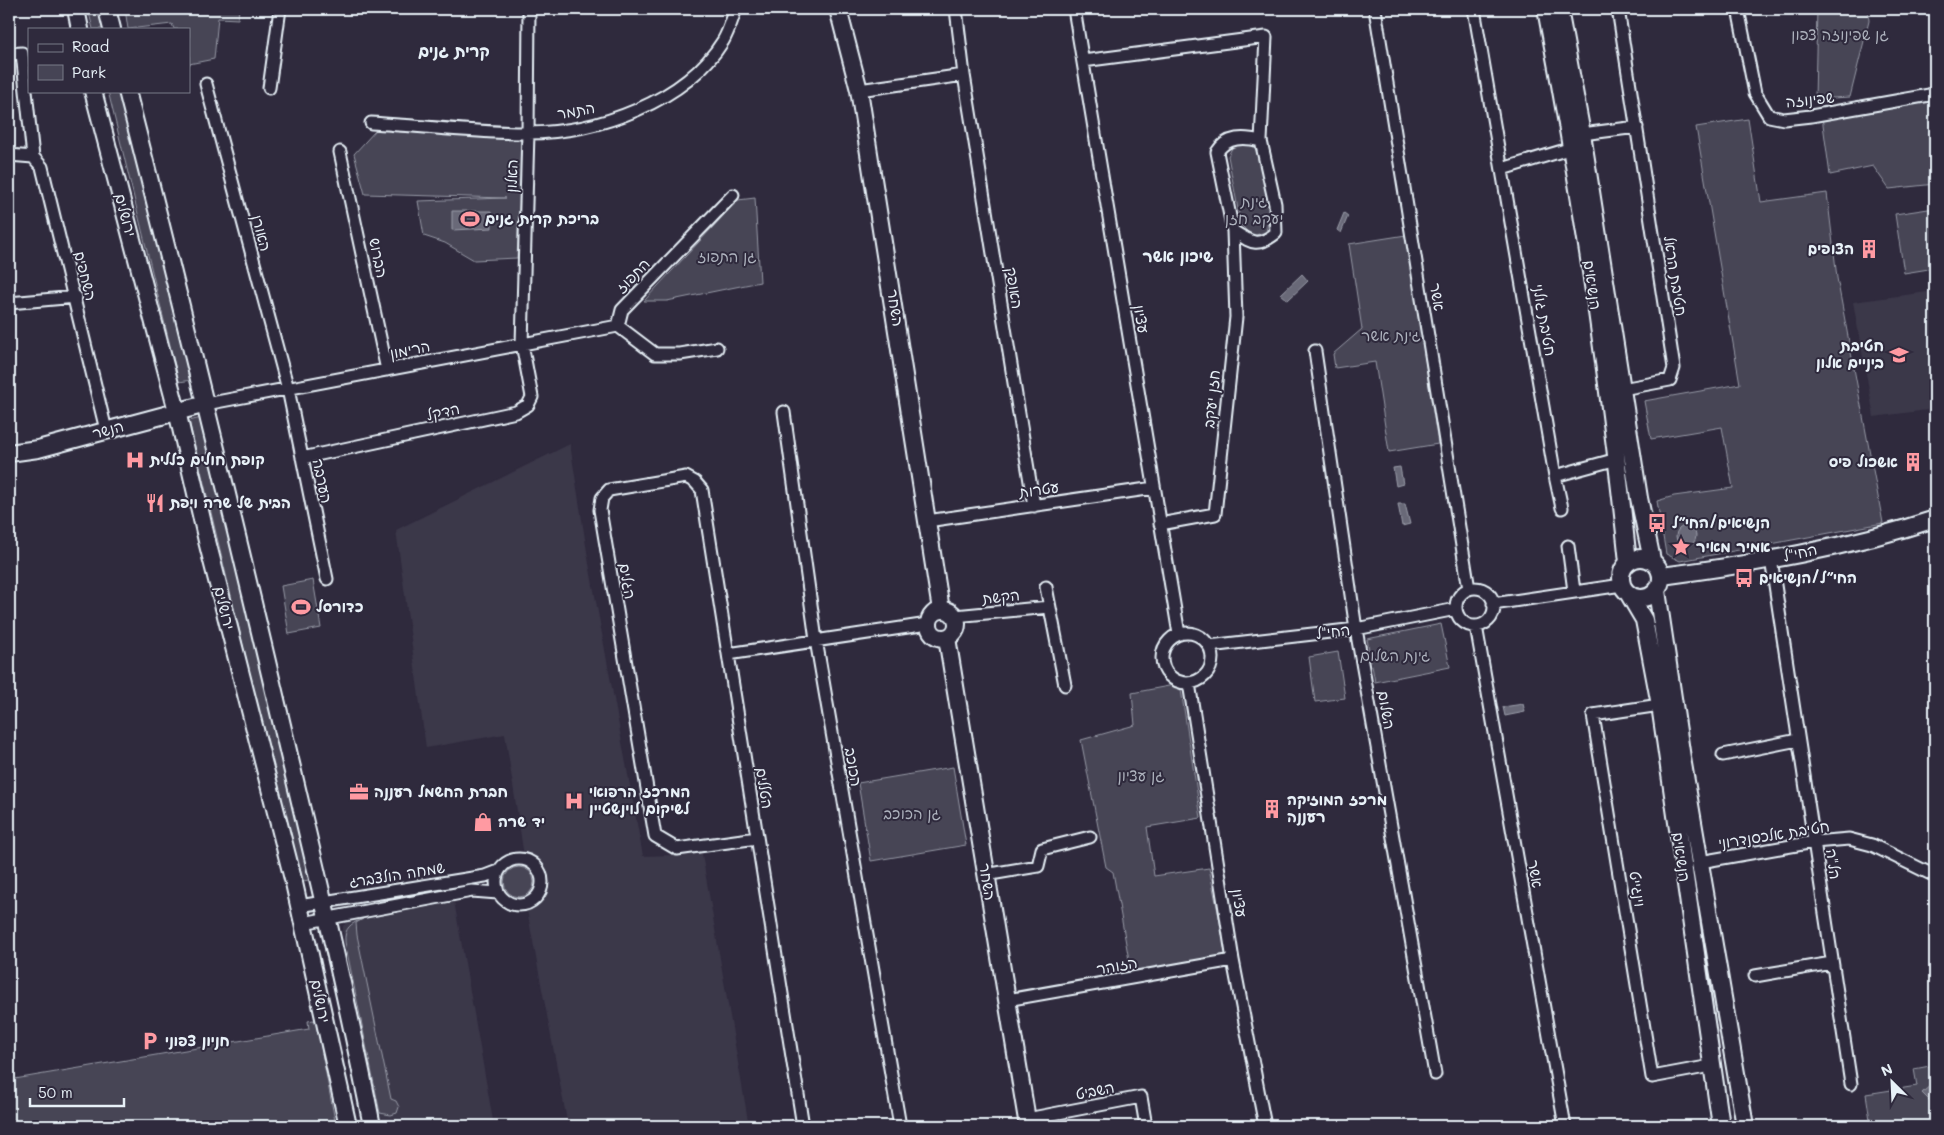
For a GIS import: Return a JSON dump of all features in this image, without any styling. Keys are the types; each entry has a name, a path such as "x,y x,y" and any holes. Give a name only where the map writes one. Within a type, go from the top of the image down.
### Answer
{"street":[{"path":"76,9 80,28"},
{"path":"106,9 112,28"},
{"path":"269,88 280,9"},
{"name":"האלון","path":"522,344 528,133 529,9"},
{"name":"התמר","path":"371,123 528,133 590,126 628,114 662,97 698,70 723,40 736,9"},
{"name":"השחר","path":"838,9 859,90 927,521 948,613"},
{"name":"האופק","path":"956,9 964,75 1034,506"},
{"name":"עציון","path":"1074,9 1179,634"},
{"name":"אשר","path":"1375,9 1469,589"},
{"name":"חטיבת גולני","path":"1474,9 1562,508"},
{"name":"הנשיאים","path":"1546,9 1572,148 1617,459 1628,562"},
{"name":"הנשיאים","path":"1559,9 1582,134 1644,524 1652,560"},
{"name":"חטיבת הראל","path":"1618,9 1674,368 1670,380 1622,389"},
{"name":"שפינוזה","path":"1738,9 1755,93 1769,116 1784,119 1811,116 1935,94"},
{"path":"1083,61 1266,37 1261,141 1275,204 1276,233 1264,242 1251,243 1233,231 1217,152 1222,143 1235,139 1248,138 1261,141"},
{"path":"9,54 22,53 33,157 9,155"},
{"path":"859,90 964,75"},
{"name":"האורן","path":"206,84 288,388"},
{"name":"ירושלים","path":"93,92 177,411 207,541 299,906 348,1126"},
{"name":"ירושלים","path":"128,92 206,404 325,910 372,1126"},
{"path":"1582,134 1637,127"},
{"path":"1502,169 1572,148"},
{"name":"הברוש","path":"340,152 387,370"},
{"name":"השחפים","path":"33,157 42,167 76,297 106,430"},
{"name":"התפוז","path":"618,326 622,310 733,195"},
{"name":"חזן יעקב","path":"1160,524 1215,514 1236,317 1233,231"},
{"path":"9,303 76,297"},
{"path":"618,326 655,354 680,354 717,348"},
{"name":"הרימון","path":"206,404 618,326"},
{"name":"הדקל","path":"302,458 516,412 528,404 532,397 522,344"},
{"name":"השלום","path":"1315,351 1356,629 1435,1074"},
{"name":"הערבה","path":"288,388 327,579"},
{"name":"הנשר","path":"9,453 38,449 206,404"},
{"name":"הכוכב","path":"784,412 816,640 900,1126"},
{"path":"1556,476 1617,459"},
{"name":"הגלים","path":"728,654 702,490 695,482 686,477 609,490 602,498 600,510 655,836 677,849 757,838"},
{"name":"עטרות","path":"927,521 1154,488"},
{"name":"החי\"ל","path":"1660,584 1906,528 1935,518"},
{"path":"1568,546 1574,591"},
{"path":"1493,604 1574,591 1625,589 1643,598 1660,584 1659,567 1652,560 1644,557 1628,562 1620,577 1625,589"},
{"name":"הל\"ה","path":"1771,559 1850,1084"},
{"name":"הנשיאים","path":"1660,584 1682,758 1746,1122"},
{"path":"1046,587 1065,685"},
{"path":"1469,589 1481,590 1487,593 1493,604 1494,610 1488,621 1476,626 1462,622 1456,609 1460,595 1469,589"},
{"name":"הנשיאים","path":"1625,589 1644,620 1660,705 1719,1124"},
{"name":"הקשת","path":"948,613 1049,607"},
{"name":"החי\"ל","path":"1209,646 1356,629 1456,609"},
{"path":"933,613 948,613 957,629 947,638 935,637 928,624 933,613"},
{"path":"728,654 928,624"},
{"name":"אשר","path":"1476,626 1565,1126"},
{"path":"1179,634 1196,635 1209,646 1212,660 1209,669 1197,681 1189,683 1176,680 1169,675 1162,660 1166,645 1179,634"},
{"name":"השחר","path":"947,638 1027,1123"},
{"name":"הטללים","path":"728,654 803,1126"},
{"name":"עציון","path":"1189,683 1232,960 1265,1126"},
{"name":"וינגייט","path":"1660,705 1593,715 1652,1077 1711,1066"},
{"path":"1723,755 1798,740"},
{"path":"985,875 1038,866 1042,849 1090,837"},
{"name":"חטיבת אלכסנדרוני","path":"1700,862 1814,842 1849,839 1872,845 1935,876"},
{"path":"510,860 526,860 539,870 542,885 534,900 522,905 508,903 498,892 496,879 498,871 510,860"},
{"name":"שמחה הולצברג","path":"303,923 325,910 485,876 498,871"},
{"name":"שמחה הולצברג","path":"299,906 325,910 472,891 498,892"},
{"name":"הזוהר","path":"1007,1000 1232,960"},
{"path":"1755,976 1832,963"},
{"name":"השביט","path":"1027,1123 1141,1097 1146,1126"}],"shaded area":[{"name":"חטיבת ביניים אלון","path":"1935,291 1935,409 1874,417 1853,302"},
{"name":"המרכז הרפואי לשיקום לוינשטיין","path":"570,444 588,558 643,856 702,854 749,1126 568,1126 527,910 544,886 544,872 532,857 524,856 505,734 426,748 396,530"},
{"path":"454,901 494,1126 383,1126 343,926 353,916"}],"green space":[{"path":"88,9 98,9 103,28 93,28"},
{"path":"125,9 239,9 238,19 218,18 214,59 190,64 190,28 174,28 172,24 128,28"},
{"name":"גן שפינוזה צפון","path":"1817,9 1868,9 1869,21 1850,97 1815,99"},
{"path":"108,92 119,92 192,380 179,382"},
{"path":"1935,99 1935,184 1889,189 1873,166 1830,175 1822,117"},
{"path":"1748,119 1761,202 1827,193 1837,278 1883,523 1680,561 1666,554 1657,501 1674,496 1733,488 1722,427 1651,439 1644,401 1740,384 1696,127"},
{"path":"376,130 522,140 517,258 474,260 445,243 424,236 418,201 506,198 365,194 354,154"},
{"name":"גינת יעקב חזן","path":"1249,142 1258,152 1270,212 1266,232 1252,236 1241,225 1228,156 1233,146"},
{"name":"גן התפוז","path":"755,198 760,282 667,301 644,301 738,200"},
{"path":"1935,208 1935,268 1904,273 1895,214"},
{"name":"גינת אשר","path":"1406,235 1438,444 1389,452 1375,362 1335,368 1333,354 1362,329 1349,244"},
{"path":"201,418 312,879 300,882 189,421"},
{"name":"כדורסל","path":"313,580 321,628 289,634 281,586"},
{"name":"גינת השלום","path":"1441,624 1450,667 1375,682 1367,639"},
{"path":"1338,652 1345,698 1315,702 1309,657"},
{"name":"גן עציון","path":"1174,685 1181,690 1201,818 1147,827 1154,876 1209,868 1227,956 1131,971 1113,872 1106,867 1081,740 1135,725 1132,693"},
{"name":"גן הכוכב","path":"953,767 966,845 871,861 858,783"},
{"path":"519,867 530,871 534,882 530,893 519,897 508,893 504,882 508,871"},
{"path":"363,919 356,923 357,935 391,1099 396,1101 399,1107 397,1113 391,1115 380,1113 345,942 349,927 355,922"},
{"path":"308,1021 316,1021 336,1126 9,1126 9,1080 309,1029"},
{"path":"1935,1065 1935,1126 1871,1126 1866,1094 1917,1086 1914,1069"}],"water":[{"path":"452,211 491,211 492,228 452,230"},
{"path":"1344,213 1348,216 1341,233 1337,230"},
{"path":"1302,274 1308,281 1288,300 1281,294"},
{"path":"1400,467 1403,484 1396,486 1393,468"},
{"path":"1398,504 1405,504 1410,524 1402,526"},
{"path":"1686,526 1693,529 1696,536 1693,543 1686,546 1679,543 1676,536 1679,529"},
{"path":"1523,704 1525,712 1505,716 1503,707"},
{"path":"1933,1083 1935,1102 1933,1104 1922,1093"}],"place":[{"name":"בריכת קרית גנים","path":"470,219"},
{"name":"הצופים","path":"1869,249"},
{"name":"חטיבת ביניים אלון","path":"1899,355"},
{"name":"קופת חולים כללית","path":"135,460"},
{"name":"אשכול פיס","path":"1913,462"},
{"name":"הבית של שרה ויפת","path":"155,503"},
{"name":"הנשיאים/החי״ל","path":"1657,523"},
{"name":"אמיר מאיר","path":"1681,547"},
{"name":"החי״ל/הנשיאים","path":"1744,578"},
{"name":"כדורסל","path":"301,607"},
{"name":"חברת החשמל רעננה","path":"359,792"},
{"name":"המרכז הרפואי לשיקום לוינשטיין","path":"574,801"},
{"name":"מרכז המוזיקה רעננה","path":"1272,809"},
{"name":"יד שרה","path":"483,822"},
{"name":"חניון צפוני","path":"150,1041"}],"district":[{"name":"קרית גנים","path":"454,51"},
{"name":"שיכון אשר","path":"1178,256"}]}
